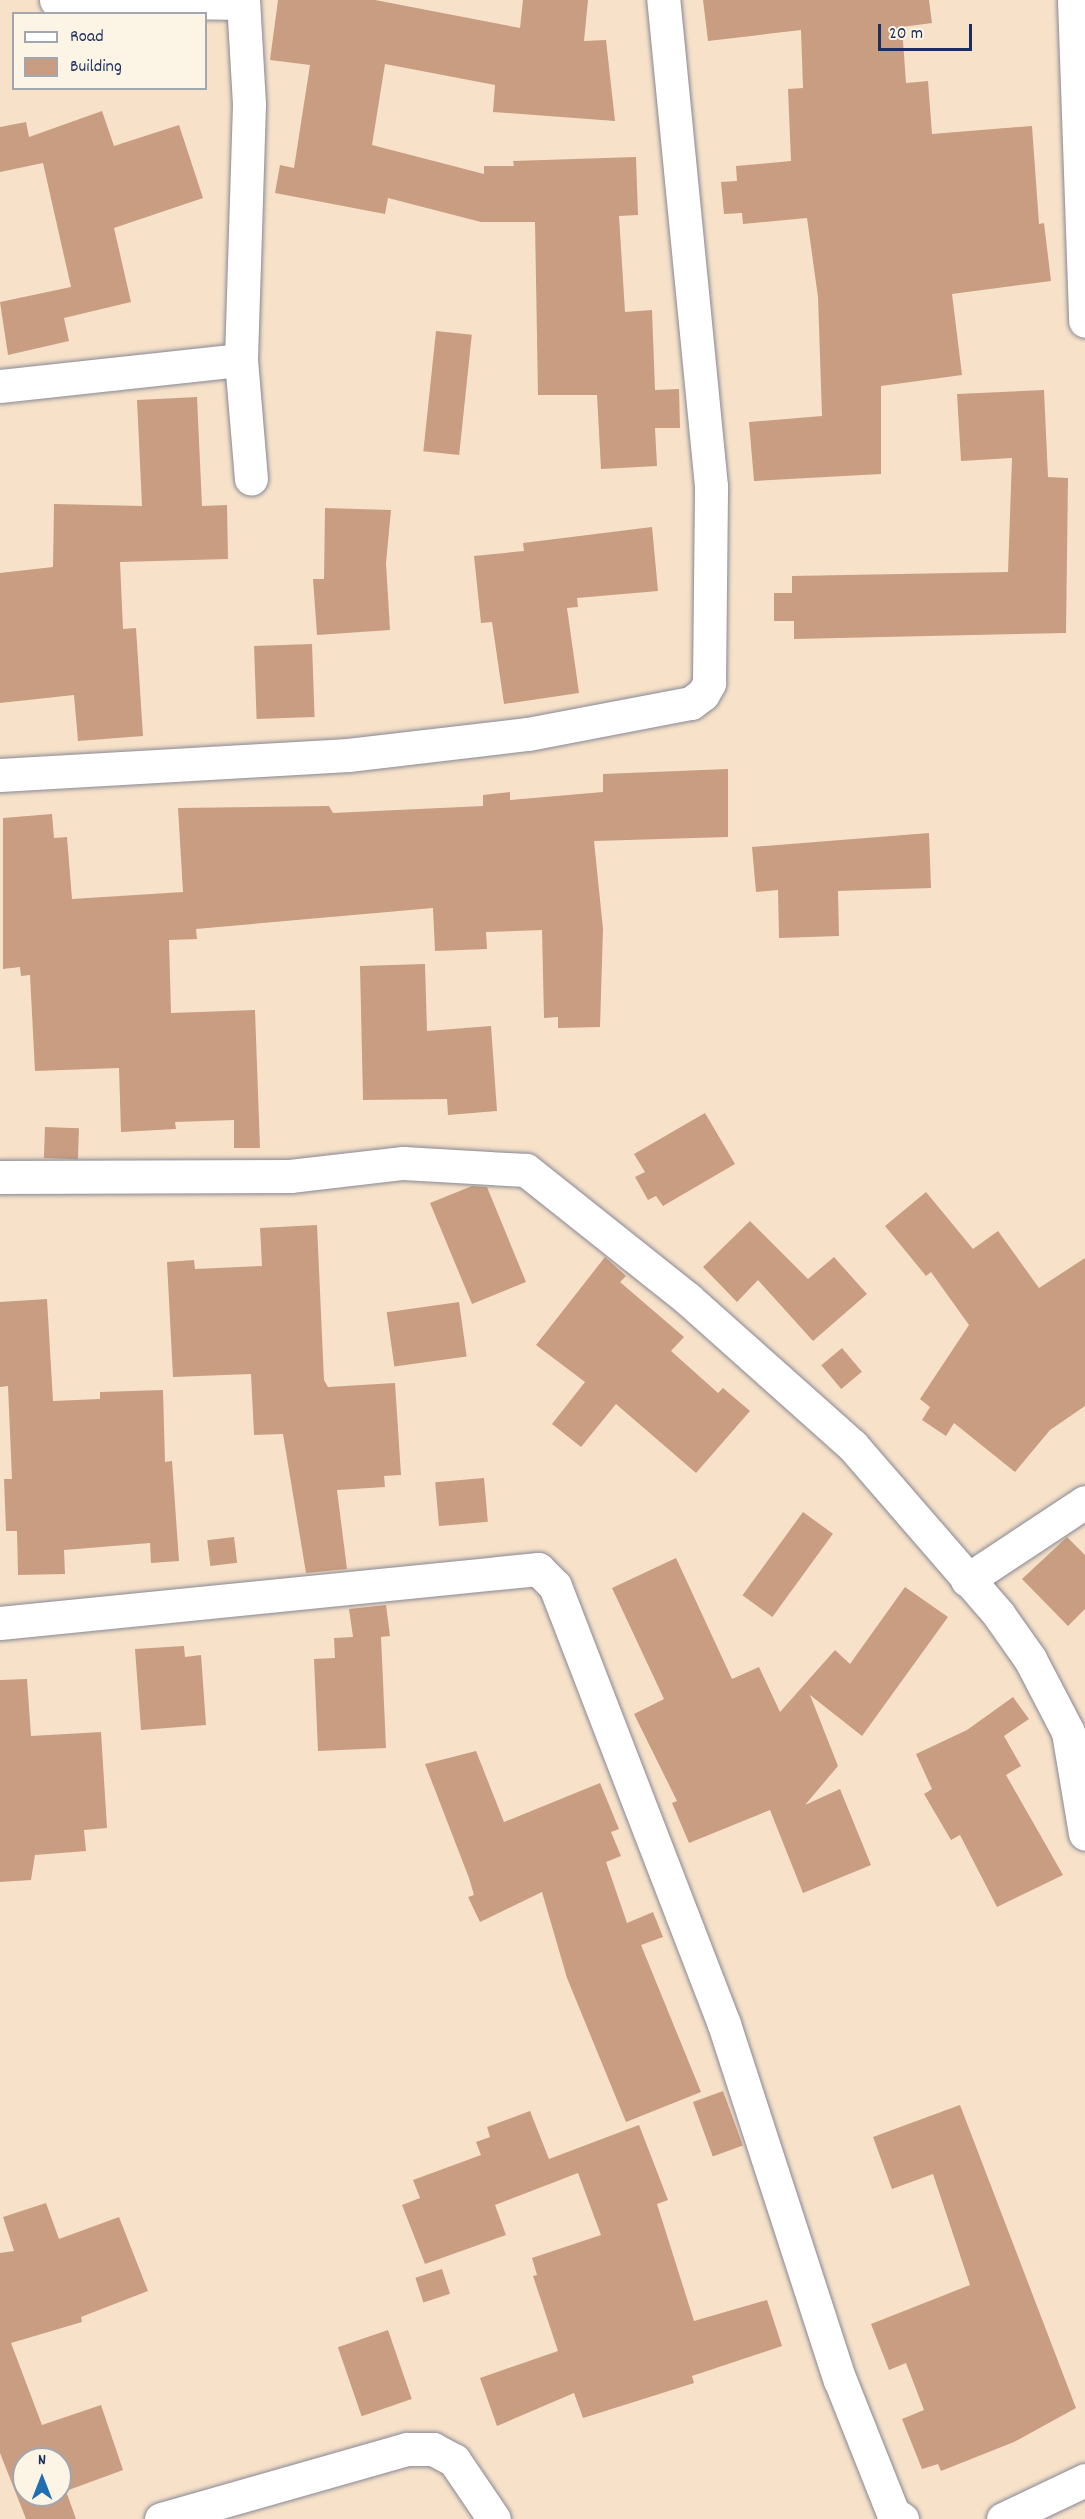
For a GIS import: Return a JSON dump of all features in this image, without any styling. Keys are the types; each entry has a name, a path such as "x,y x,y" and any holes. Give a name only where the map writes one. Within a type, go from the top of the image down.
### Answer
{"street":[{"path":"56,0 242,2 249,104 241,360 251,479"},
{"path":"0,775 393,750 540,732 691,703 703,694 710,683 711,486 663,0"},
{"path":"1074,0 1085,321"},
{"path":"0,386 241,360"},
{"path":"0,1177 290,1176 403,1163 526,1170 688,1299 852,1445 967,1580 1030,1659 1068,1732 1085,1834"},
{"path":"967,1580 1085,1502"},
{"path":"0,1623 538,1569 555,1586 723,2024 780,2208 893,2517"},
{"path":"161,2519 407,2449 433,2449 454,2460 494,2519"},
{"path":"1003,2519 1085,2480"}],"building":[{"path":"278,0 375,0 520,28 523,0 588,0 584,41 606,40 615,121 493,112 495,85 385,64 372,145 484,174 484,166 514,166 513,161 636,157 638,215 619,216 625,312 652,310 655,390 679,389 680,428 655,428 657,466 601,469 597,395 538,395 535,222 481,222 388,198 385,214 275,193 280,165 294,168 310,65 270,60"},
{"path":"703,0 929,0 932,23 902,27 906,83 928,81 932,134 1032,126 1039,224 1044,223 1051,281 952,294 962,375 881,386 881,474 754,481 749,422 822,416 818,297 807,218 743,224 742,213 724,214 721,182 737,181 736,166 791,161 788,89 803,88 801,30 708,41"},
{"path":"102,111 114,146 179,125 203,198 114,228 131,302 64,318 69,341 8,355 0,302 71,287 43,163 0,172 0,127 26,122 29,137"},
{"path":"436,331 472,335 459,455 423,451"},
{"path":"1044,390 1048,477 1068,478 1066,633 794,639 794,621 774,621 774,593 792,593 792,576 1008,572 1012,458 961,461 957,394"},
{"path":"197,397 202,506 227,505 228,559 120,562 123,629 136,628 143,736 78,741 74,695 0,703 0,573 53,567 54,504 142,506 137,400"},
{"path":"325,508 391,510 386,563 390,630 317,635 313,579 324,579"},
{"path":"652,527 658,591 577,598 578,607 567,608 579,693 504,704 492,622 481,623 474,556 524,551 523,543"},
{"path":"312,644 315,717 257,719 254,646"},
{"path":"728,769 728,837 594,841 603,929 600,1027 558,1028 558,1017 544,1018 542,930 486,932 487,949 435,951 433,908 196,929 197,939 169,940 171,1013 255,1010 260,1148 234,1148 234,1120 175,1122 176,1129 121,1132 119,1068 35,1071 30,975 21,976 20,967 3,969 3,818 52,814 54,838 67,837 72,899 183,892 178,808 329,806 333,813 483,806 483,795 510,792 510,800 603,792 603,774"},
{"path":"929,833 931,888 838,891 839,936 779,938 778,890 756,892 752,847"},
{"path":"425,964 427,1031 491,1026 497,1111 448,1115 447,1099 363,1100 360,966"},
{"path":"705,1113 735,1164 663,1206 656,1196 648,1200 635,1177 645,1172 634,1154"},
{"path":"45,1127 79,1128 78,1159 44,1158"},
{"path":"472,1186 487,1187 526,1282 472,1304 430,1203"},
{"path":"926,1192 973,1249 998,1231 1039,1288 1085,1258 1085,1406 1050,1430 1015,1472 954,1423 946,1436 922,1420 930,1407 920,1399 969,1325 931,1272 926,1276 885,1226"},
{"path":"750,1221 808,1279 834,1257 867,1294 813,1341 758,1280 737,1302 703,1267"},
{"path":"317,1225 324,1380 328,1387 395,1383 401,1475 384,1476 385,1487 337,1490 347,1569 306,1573 283,1434 254,1435 251,1374 173,1377 167,1262 194,1260 195,1269 262,1266 260,1228"},
{"path":"605,1257 626,1276 620,1282 684,1337 671,1351 718,1393 723,1388 750,1411 696,1473 616,1404 581,1447 552,1424 585,1382 536,1345"},
{"path":"47,1299 53,1401 100,1399 100,1392 163,1390 165,1462 172,1461 179,1561 151,1563 150,1543 64,1550 65,1574 18,1575 17,1531 6,1531 4,1479 12,1479 8,1386 0,1387 0,1302"},
{"path":"459,1302 467,1356 394,1367 387,1312"},
{"path":"842,1348 862,1372 841,1389 821,1365"},
{"path":"484,1478 488,1522 439,1526 435,1482"},
{"path":"803,1512 833,1534 772,1617 742,1595"},
{"path":"234,1537 237,1563 210,1566 207,1540"},
{"path":"1067,1537 1085,1555 1085,1609 1068,1626 1022,1579"},
{"path":"676,1558 732,1679 759,1667 780,1712 835,1650 850,1664 905,1587 948,1617 862,1736 810,1695 838,1766 805,1805 840,1789 871,1865 803,1893 770,1810 689,1843 672,1803 677,1801 634,1714 664,1699 612,1588"},
{"path":"386,1605 390,1636 381,1637 386,1748 318,1751 314,1659 335,1658 334,1638 353,1637 349,1609"},
{"path":"184,1646 185,1657 201,1655 206,1725 141,1730 135,1649"},
{"path":"27,1679 31,1736 101,1732 107,1828 84,1830 86,1851 35,1855 31,1880 0,1882 0,1680"},
{"path":"1013,1697 1029,1719 1004,1736 1021,1766 1006,1775 1063,1875 997,1907 960,1835 951,1840 924,1794 932,1789 916,1754 967,1730"},
{"path":"476,1751 504,1822 600,1783 619,1829 611,1832 621,1856 606,1862 627,1923 653,1912 663,1937 641,1945 701,2092 626,2122 567,1978 542,1892 480,1922 468,1897 474,1895 469,1878 425,1764"},
{"path":"723,2091 743,2146 713,2156 693,2102"},
{"path":"960,2105 1076,2408 1014,2442 941,2471 938,2464 922,2469 902,2419 924,2410 906,2363 889,2370 871,2324 970,2285 933,2174 892,2189 873,2137"},
{"path":"530,2111 549,2159 639,2125 668,2200 657,2204 694,2321 767,2300 782,2346 692,2376 694,2383 583,2418 574,2393 497,2426 480,2378 558,2351 533,2276 537,2275 532,2258 601,2235 578,2173 495,2205 506,2235 425,2264 402,2205 420,2198 413,2180 481,2155 476,2142 490,2137 487,2127"},
{"path":"46,2203 59,2239 119,2217 148,2291 81,2317 82,2322 11,2343 42,2425 101,2405 123,2470 72,2489 72,2447 12,2447 12,2483 0,2453 0,2253 14,2251 3,2217"},
{"path":"442,2269 450,2294 423,2302 415,2278"},
{"path":"388,2330 412,2399 362,2416 338,2347"},
{"path":"21,2507 72,2507 76,2519 26,2519"}]}
